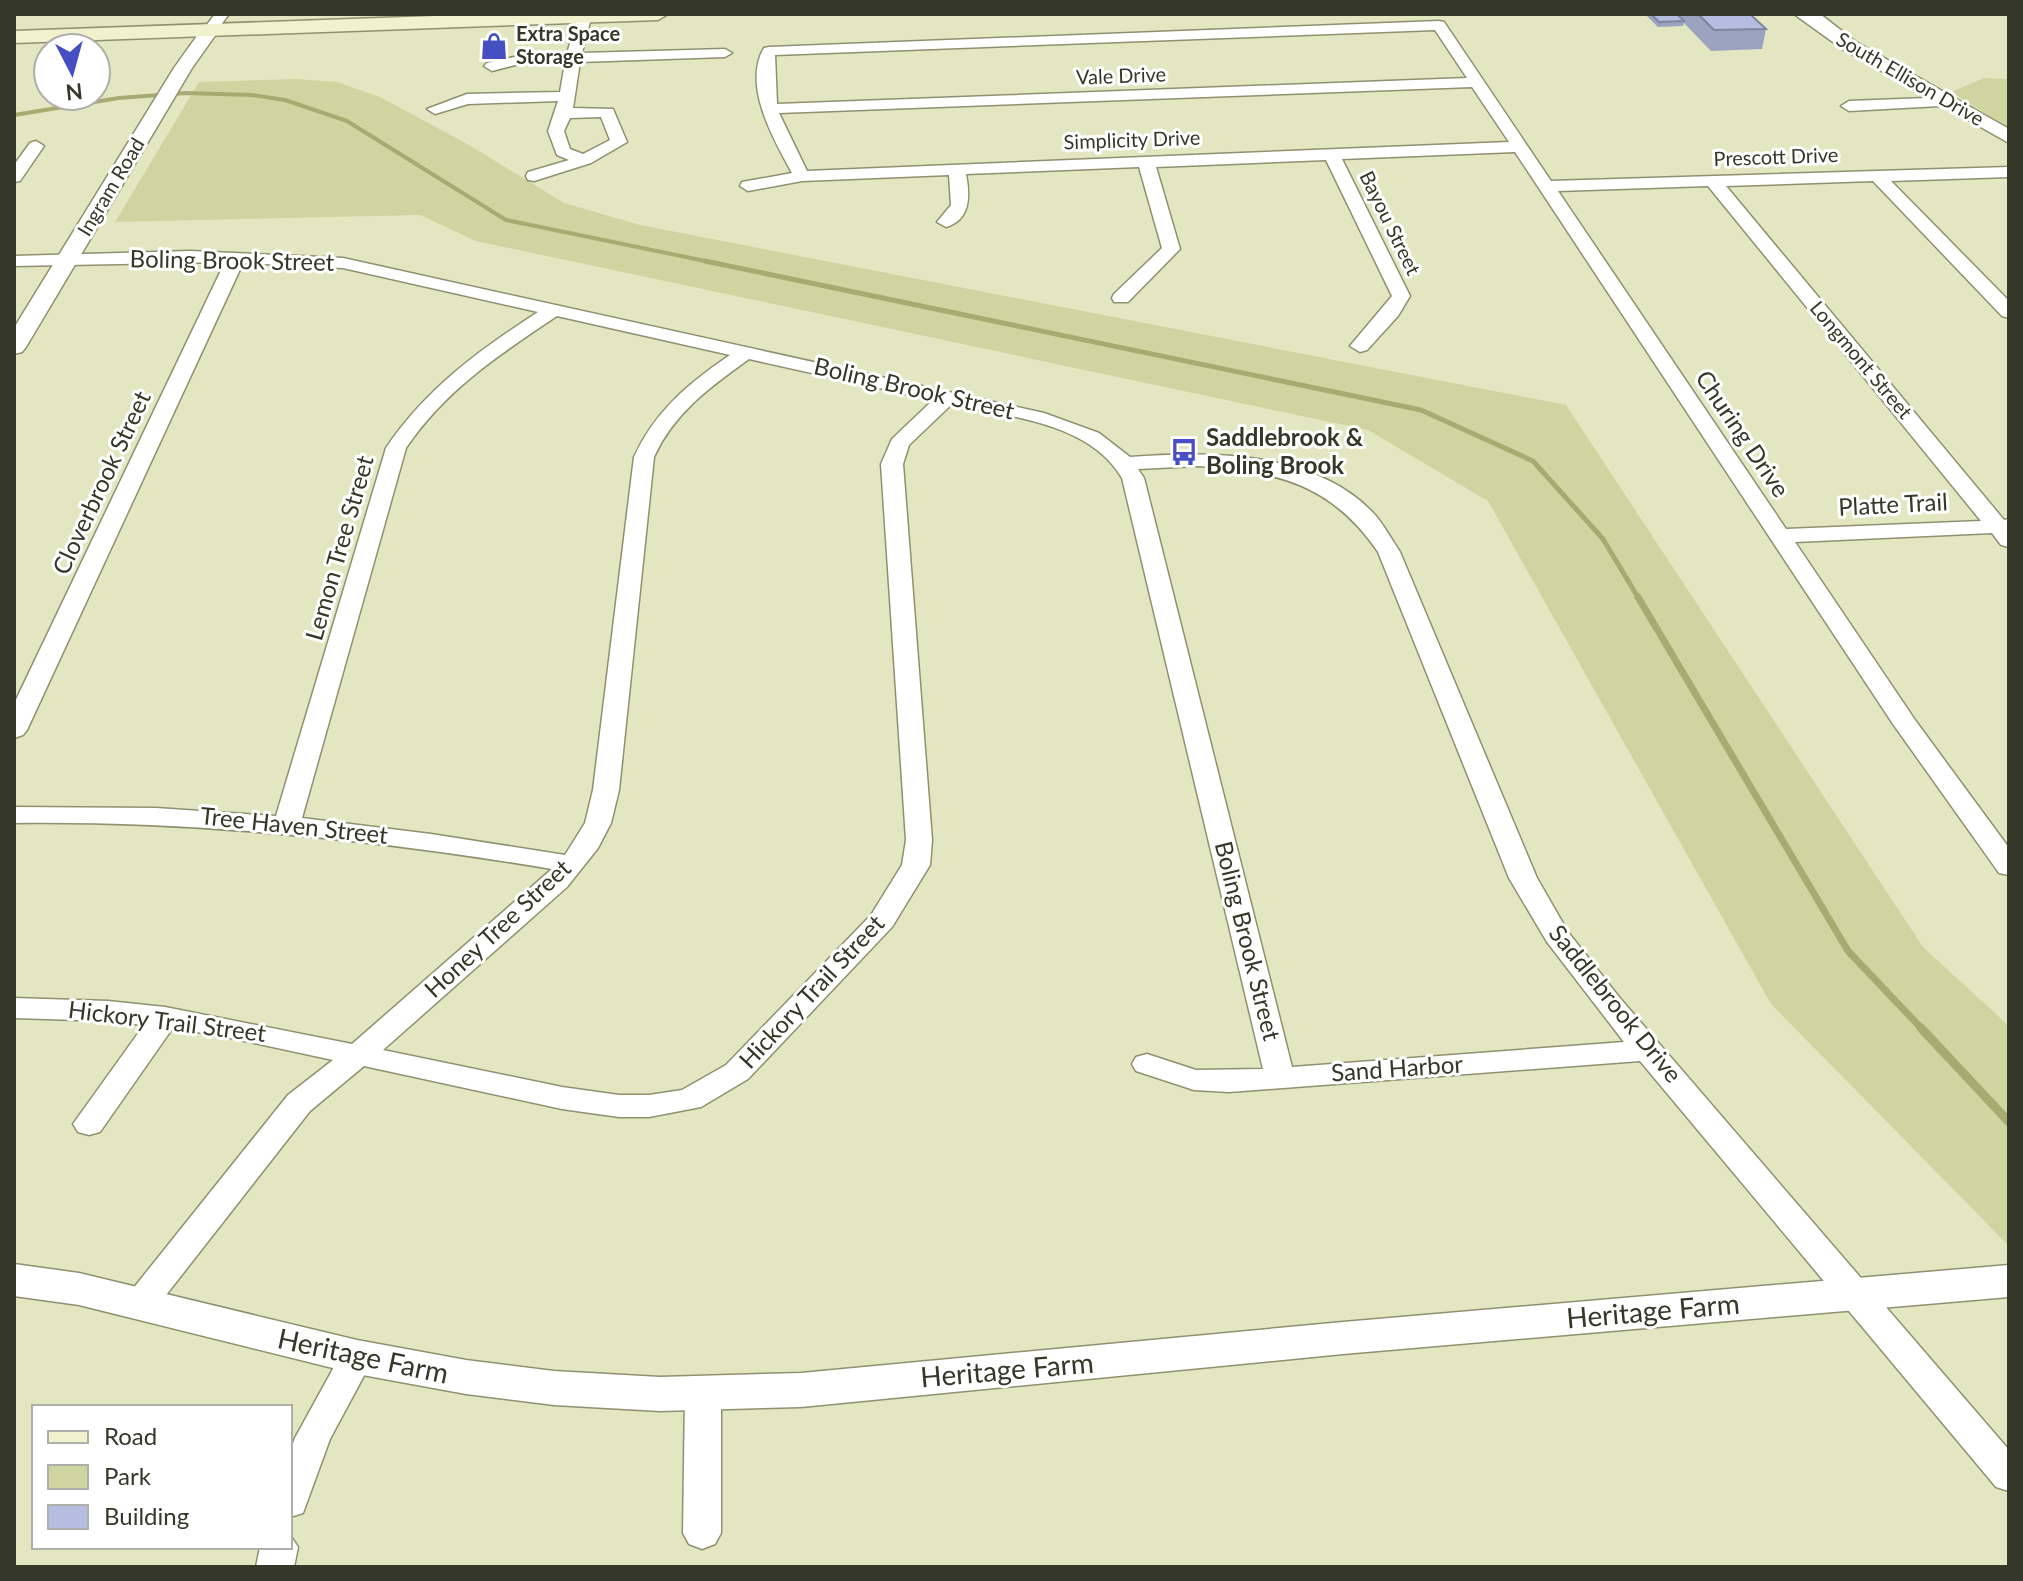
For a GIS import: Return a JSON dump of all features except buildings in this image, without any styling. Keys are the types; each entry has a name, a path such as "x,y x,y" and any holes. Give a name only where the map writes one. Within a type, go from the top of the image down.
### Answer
{"main road":[{"path":"14,37 216,22 658,14"}],"street":[{"path":"585,15 573,58 564,113 556,131 559,146 570,156 585,160"},
{"name":"South Ellison Drive","path":"1812,15 1850,46 2009,137"},
{"name":"Ingram Road","path":"14,347 166,97 216,22"},
{"name":"Churing Drive","path":"768,109 766,61 769,51 1439,25 1905,724 2009,867"},
{"path":"492,66 519,60 725,53"},
{"name":"Vale Drive","path":"768,109 1475,82"},
{"path":"435,109 467,99 568,96"},
{"path":"1849,106 1952,102"},
{"path":"768,109 802,176"},
{"path":"534,176 585,160 619,142 607,112 564,113"},
{"path":"14,146 36,146 14,177"},
{"name":"Simplicity Drive","path":"748,186 802,176 1518,147"},
{"name":"Bayou Street","path":"1331,154 1401,296 1391,312 1360,346"},
{"path":"1121,298 1171,249 1146,162"},
{"path":"946,222 957,214 962,204 956,169"},
{"name":"Prescott Drive","path":"1545,186 2009,172"},
{"path":"1877,176 2009,312"},
{"name":"Longmont Street","path":"1713,181 2005,531"},
{"name":"Boling Brook Street","path":"14,261 236,258 328,261 948,397 1063,424 1095,439 1124,464 1133,478 1280,1078"},
{"name":"Cloverbrook Street","path":"14,730 236,258"},
{"name":"Lemon Tree Street","path":"287,823 396,448 412,421 437,395 481,359 555,309"},
{"name":"Honey Tree Street","path":"140,1304 299,1103 541,896 585,848 598,823 606,790 644,457 654,435 671,412 703,383 746,352"},
{"name":"Hickory Trail Street","path":"14,1008 108,1011 255,1031 357,1056 562,1098 619,1106 649,1106 690,1099 715,1087 746,1064 855,951 882,921 916,865 919,840 892,464 895,449 904,437 948,397"},
{"name":"Saddlebrook Drive","path":"1124,464 1197,459 1268,468 1327,489 1365,516 1389,552 1528,887 1571,957 2009,1476"},
{"name":"Platte Trail","path":"1779,536 2005,531"},
{"name":"Tree Haven Street","path":"14,815 139,813 287,823 460,844 571,864"},
{"path":"89,1124 165,1017"},
{"name":"Sand Harbor","path":"1147,1064 1194,1080 1280,1078 1649,1050"},
{"name":"Heritage Farm","path":"14,1280 79,1289 357,1357 466,1377 554,1388 703,1394 801,1390 2009,1281"},
{"path":"292,1496 313,1438 357,1357"},
{"path":"702,1533 703,1394"}],"green space":[{"path":"1984,78 2009,79 2009,128 1951,92"},
{"path":"295,79 337,82 380,97 469,145 564,203 640,225 1566,405 1923,947 2009,1026 2009,1246 1771,1004 1488,501 1368,430 476,241 420,215 115,222 199,82"}],"waterway":[{"path":"14,115 119,98 186,93 252,95 285,100 347,121 506,220 715,263"},
{"path":"705,261 1421,410 1533,461 1603,539 1639,599"},
{"path":"1638,597 1848,951 1923,1030"},
{"path":"1921,1028 2009,1122"}],"place":[{"name":"Extra Space Storage","path":"494,46"},
{"name":"Saddlebrook & Boling Brook","path":"1184,452"}]}
